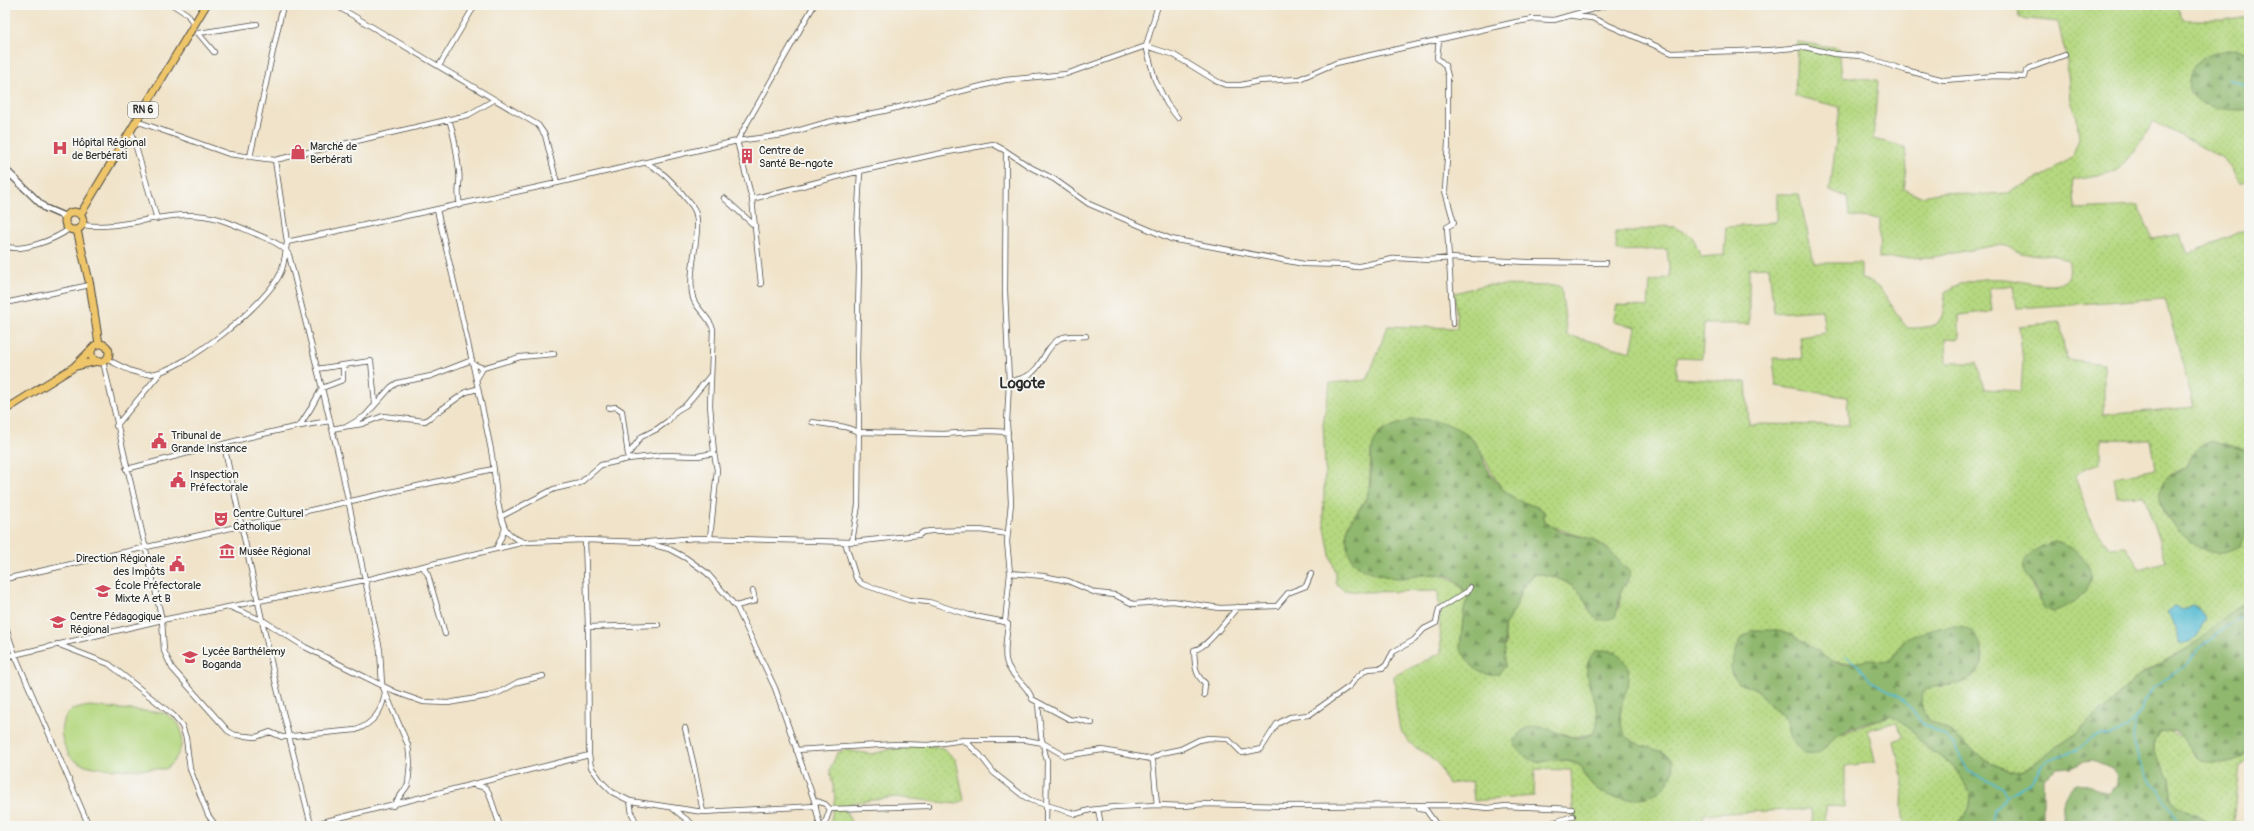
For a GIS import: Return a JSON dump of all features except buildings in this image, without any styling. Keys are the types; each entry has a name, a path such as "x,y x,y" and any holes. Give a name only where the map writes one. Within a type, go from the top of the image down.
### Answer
{"main road":[{"name":"RN 6","path":"80,215 206,5"},
{"path":"76,228 65,222 66,217 72,212 80,215 76,228 90,285 99,344"},
{"path":"5,410 74,367 99,344"},
{"path":"74,367 102,360 109,350 105,346 99,344"},
{"path":"92,350 92,355 102,360"}],"street":[{"path":"173,5 187,14 192,27 199,33 214,52"},
{"path":"250,157 283,5"},
{"path":"335,5 494,100 528,117 538,125 545,135 557,183"},
{"path":"439,66 475,5"},
{"path":"761,284 752,199 736,140 814,5"},
{"path":"1158,5 1146,46 1155,80 1167,104 1178,118"},
{"path":"287,242 646,163 736,140 783,135 828,122 884,112 1005,80 1066,74 1146,46 1174,56 1218,82 1241,85 1259,81 1299,79 1336,63 1516,22 1533,19 1549,20 1607,5"},
{"path":"1570,15 1592,18 1672,53 1771,50 1804,46 1834,54 1861,56 1905,70 1944,80 1995,76 2025,77 2026,72 2030,68 2065,55"},
{"path":"199,33 257,24"},
{"path":"1439,40 1437,58 1445,65 1448,76 1448,144 1445,191 1454,223 1447,227 1450,258 1452,324"},
{"path":"136,121 208,148 229,154 276,160 468,115 494,100"},
{"path":"450,119 456,140 459,172 457,191 460,205"},
{"path":"131,130 158,219"},
{"path":"752,199 860,171 937,154 993,144 1030,167 1054,179 1089,204 1171,239 1304,264 1346,265 1355,267 1397,258 1428,260 1450,258 1527,262 1606,263"},
{"path":"1006,151 1005,291 1009,382 1008,432 1011,503 1008,534 1010,573 1005,622 1008,624 1006,660 1012,672 1030,692 1032,699 1071,720 1077,719 1092,723"},
{"path":"116,426 162,372 194,355 258,305 281,272 287,242 276,160"},
{"path":"646,163 658,169 673,183 694,209 696,215 698,227 692,265 693,298 696,305 710,320 713,329 710,405 717,470 710,538"},
{"path":"5,169 45,208 66,217"},
{"path":"852,542 858,505 859,432 857,358 859,267 857,229 860,171"},
{"path":"724,198 755,226"},
{"path":"437,210 473,362 505,529 515,539 525,542"},
{"path":"5,246 14,248 48,241 76,228 111,226 175,215 204,216 230,223 286,249 292,263 332,429 380,650 382,685 405,735 410,762 406,789 393,806"},
{"path":"5,303 90,285"},
{"path":"1009,382 1027,376 1035,370 1045,353 1059,339 1069,336 1086,336"},
{"path":"476,380 483,368 520,357 554,354"},
{"path":"102,360 141,374 162,372"},
{"path":"102,360 162,620 164,651 172,668 228,731 235,735 256,737 270,732 282,737 348,731 364,727 377,714 382,706 385,691"},
{"path":"317,369 371,361 375,404"},
{"path":"348,426 365,416 397,383 431,376 473,362 483,368"},
{"path":"300,425 312,408 322,388 343,380 343,365"},
{"path":"628,457 641,437 657,429 668,421 676,411 686,405 710,376"},
{"path":"332,429 362,424 382,416 425,421 461,396 477,389"},
{"path":"609,408 616,407 622,411 628,457"},
{"path":"126,469 224,445 273,430 330,421"},
{"path":"812,422 859,432 943,434 989,431 1008,432"},
{"path":"224,445 309,825 393,806 589,755"},
{"path":"502,516 559,488 580,483 601,465 628,457 664,455 698,456 714,453"},
{"path":"5,579 493,469"},
{"path":"497,547 505,529"},
{"path":"5,657 162,620 423,567 497,547 525,542 585,540 643,542 710,538 852,542 919,535 923,532 980,530 1008,534"},
{"path":"585,540 588,627 589,755 592,767 601,781 612,792 630,801 703,812 816,806"},
{"path":"643,542 669,549 686,558 707,573 736,606 776,688 816,806 820,826"},
{"path":"844,542 856,578 862,584 909,600 929,602 969,615 1005,622"},
{"path":"423,567 428,575 445,634"},
{"path":"1010,573 1043,576 1068,581 1096,593 1115,595 1133,604 1173,601 1220,608 1277,606 1288,593 1306,586 1311,574"},
{"path":"796,750 896,744 928,745 964,740 1026,740 1043,743 1065,756 1102,750 1151,759 1162,753 1181,749 1199,740 1208,738 1228,739 1242,753 1261,749 1277,724 1290,717 1309,715 1350,686 1356,678 1367,669 1382,668 1386,665 1393,652 1414,640 1424,629 1436,623 1439,609 1468,591 1470,587"},
{"path":"736,606 755,601 753,591"},
{"path":"230,606 264,621 305,647 382,685 423,702 448,703 488,696 500,692 518,682 543,676"},
{"path":"1204,695 1204,683 1195,671 1194,650 1200,649 1206,644 1238,607"},
{"path":"5,625 15,655 89,826"},
{"path":"588,627 658,625"},
{"path":"57,644 108,664 173,715 182,726 186,738 190,769 208,815 216,826"},
{"path":"1038,703 1047,761 1046,826"},
{"path":"685,728 703,812"},
{"path":"964,740 980,755 994,773 1022,795 1046,805 1076,814 1098,809 1157,805 1457,805 1488,808 1572,809"},
{"path":"1151,759 1155,768 1157,805"},
{"path":"474,785 486,788 500,826"},
{"path":"814,800 825,804 830,809 928,806"},
{"path":"630,801 632,814 638,826"},
{"path":"1416,806 1426,810 1436,824 1444,826"},
{"path":"672,808 695,826"},
{"path":"824,826 830,809"},
{"path":"1098,809 1101,826"},
{"path":"1542,826 1573,816"}],"green space":[{"path":"2018,5 2176,5 2183,20 2222,20 2249,16 2249,51 2236,49 2241,110 2249,109 2249,179 2241,183 2224,159 2153,121 2137,148 2116,172 2073,179 2075,209 2138,206 2153,239 2180,234 2188,254 2249,228 2249,451 2214,441 2205,444 2190,457 2186,466 2167,477 2162,501 2163,510 2166,516 2194,544 2245,536 2249,523 2249,601 2228,613 2199,642 2144,672 2121,692 2108,707 2065,742 2056,746 2033,766 2021,771 2009,770 1990,763 1949,731 1930,721 1923,711 1921,702 1923,692 1932,687 1952,685 1977,672 1982,663 1983,653 1901,645 1897,654 1890,661 1844,663 1835,662 1826,658 1815,651 1803,640 1739,683 1759,691 1772,707 1787,720 1791,739 1823,750 1836,736 1892,715 1908,726 1926,748 1952,764 1968,788 1971,797 1970,806 1966,816 1954,826 1894,826 1904,824 1902,808 1903,780 1894,741 1904,737 1896,722 1868,730 1875,762 1845,766 1845,807 1827,806 1824,818 1836,826 1812,826 1811,809 1704,814 1702,826 1574,826 1571,770 1535,769 1534,796 1474,801 1472,781 1448,784 1437,762 1411,744 1400,730 1396,706 1394,676 1441,653 1438,591 1360,592 1343,590 1336,583 1336,573 1330,555 1323,517 1325,466 1323,423 1330,383 1367,380 1388,326 1457,328 1455,293 1485,285 1561,286 1567,335 1631,352 1636,327 1613,322 1617,305 1648,307 1650,282 1670,277 1667,249 1617,251 1615,232 1633,232 1664,226 1674,227 1693,237 1701,257 1724,255 1726,227 1757,225 1777,221 1777,194 1799,194 1814,263 1861,263 1861,279 1870,282 1883,292 1902,322 1908,328 1927,327 1938,322 1943,312 1945,293 1960,284 1977,280 1995,279 2012,280 2041,285 2060,284 2067,279 2070,272 2068,260 2057,255 2038,256 2021,253 2007,246 1997,245 1933,257 1879,259 1880,219 1849,216 1847,197 1830,191 1840,107 1795,96 1797,42 1839,48 1842,76 1878,80 1873,139 1905,147 1907,170 1904,189 1913,194 1923,196 1943,192 1973,195 2007,193 2049,173 2073,156 2079,138 2077,118 2070,100 2067,61 2058,22 2019,18","holes":["1769,267 1774,313 1822,310 1825,333 1800,337 1802,359 1773,358 1776,386 1847,397 1849,425 1749,424 1746,382 1676,378 1677,357 1702,358 1704,324 1749,324 1749,268","2013,285 2017,308 2165,298 2194,407 2104,415 2104,364 2066,359 2060,322 2019,326 2023,361 2021,391 1984,389 1977,363 1947,363 1946,338 1959,339 1959,315 1992,311 1989,288","1414,419 1467,435 1477,445 1497,481 1508,495 1512,498 1540,508 1544,511 1544,520 1552,525 1594,541 1612,553 1620,565 1628,582 1621,589 1619,608 1589,611 1585,600 1572,586 1553,577 1534,574 1521,590 1515,609 1504,626 1506,646 1460,648 1464,610 1468,598 1462,589 1455,582 1440,575 1431,574 1401,578 1348,525 1365,500 1369,490 1371,451 1379,433","2101,439 2151,440 2156,469 2114,477 2117,497 2144,496 2166,561 2140,569 2126,546 2109,547 2092,524 2075,477 2083,469 2101,463","2045,545 2039,601 2026,570 2025,564 2027,558 2034,551","2193,605 2205,618 2195,639 2185,643 2178,643 2176,626 2171,619 2174,608 2183,610","1587,677 1627,687 1622,702 1620,718 1624,733 1628,739 1636,744 1663,752 1645,797 1615,798 1584,776 1582,767 1571,762 1553,760 1534,762 1562,733 1572,737 1593,734 1598,720 1598,713"]},
{"path":"2236,49 2249,51 2249,109 2236,110 2220,108 2204,104 2193,97 2189,91 2188,85 2191,72 2195,66 2206,57 2213,54 2221,51"},
{"path":"1414,419 1424,419 1443,423 1460,430 1474,442 1480,450 1484,462 1492,475 1508,494 1517,500 1540,508 1544,511 1544,520 1561,532 1592,539 1609,550 1630,572 1621,592 1615,617 1607,620 1597,619 1590,612 1582,595 1573,587 1553,577 1534,574 1521,590 1515,609 1504,626 1505,667 1499,674 1485,674 1475,669 1471,665 1460,648 1464,610 1468,598 1461,586 1454,579 1440,574 1398,578 1370,572 1358,566 1352,559 1348,549 1347,529 1367,495 1373,446 1380,433"},
{"path":"2214,441 2249,451 2249,523 2240,546 2229,551 2219,553 2211,552 2192,542 2174,526 2166,515 2160,494 2162,484 2167,478 2183,469 2197,449"},
{"path":"2055,542 2062,543 2078,552 2086,562 2091,574 2086,589 2078,599 2073,603 2053,612 2042,606 2036,589 2025,574 2024,567 2025,562 2032,552"},
{"path":"2249,601 2249,750 2240,758 2229,762 2215,764 2202,761 2197,758 2189,749 2182,735 2174,731 2159,733 2154,742 2154,752 2169,779 2172,799 2177,807 2196,814 2211,826 2060,826 2063,822 2063,802 2065,796 2076,783 2085,784 2108,793 2117,785 2117,776 2112,768 2093,760 2084,761 2072,767 2057,768 2043,778 2043,824 2048,826 1954,826 1966,816 1970,806 1971,797 1968,788 1952,764 1926,748 1908,726 1891,715 1840,733 1819,753 1811,755 1805,754 1791,739 1787,720 1772,707 1759,691 1739,683 1733,676 1731,667 1740,639 1753,630 1774,630 1793,635 1836,663 1847,664 1869,660 1890,661 1905,639 1910,636 1950,626 1968,628 1979,640 1982,650 1982,663 1969,679 1962,683 1940,686 1923,692 1921,702 1923,711 1930,721 1949,731 1990,763 2009,770 2021,771 2033,766 2056,746 2065,742 2108,707 2135,678 2199,642 2228,613"},
{"path":"1605,650 1616,652 1629,667 1627,688 1620,714 1623,731 1630,739 1639,744 1665,753 1671,759 1673,767 1670,780 1660,790 1647,796 1632,799 1616,797 1601,792 1589,782 1582,767 1572,762 1562,760 1537,761 1529,758 1521,752 1513,741 1520,733 1533,727 1548,729 1574,738 1593,734 1597,723 1597,712 1588,681 1588,661 1595,651"},
{"path":"89,706 164,713 172,718 179,725 182,737 180,750 174,761 165,769 107,769 85,765 74,760 69,755 65,747 61,732 62,724 65,717 71,710"},
{"path":"2168,731 2186,738 2194,755 2241,758 2249,750 2249,758 2239,766 2233,822 2249,826 2211,826 2196,814 2177,807 2172,799 2169,779 2154,752 2154,742 2159,733"},
{"path":"917,743 943,748 956,760 964,800 956,804 895,797 851,803 846,811 853,826 830,826 835,797 830,770 837,753 845,750 872,754"}],"water":[{"path":"2193,605 2198,607 2205,618 2195,639 2185,643 2178,643 2176,626 2166,613 2174,607 2183,610"}],"waterway":[{"path":"2228,79 2249,88"},
{"path":"1992,826 1994,811 2007,796 2031,781 2042,765 2050,759 2077,750 2092,738 2101,735 2111,735 2128,727 2141,712 2143,702 2154,687 2186,665 2199,650 2236,619 2249,613"},
{"path":"1846,656 1859,666 1871,681 1901,697 1922,723 1944,735 1954,745 1968,771 2004,788 2007,796"},
{"path":"2135,721 2134,743 2139,761 2148,777 2160,790 2180,826"}],"place":[{"name":"Hôpital Régional de Berbérati","path":"60,148"},
{"name":"Marché de Berbérati","path":"298,152"},
{"name":"Centre de Santé Be-ngote","path":"747,156"},
{"name":"Tribunal de Grande Instance","path":"159,441"},
{"name":"Inspection Préfectorale","path":"178,480"},
{"name":"Centre Culturel Catholique","path":"221,519"},
{"name":"Musée Régional","path":"227,551"},
{"name":"Direction Régionale des Impôts","path":"177,564"},
{"name":"École Préfectorale Mixte A et B","path":"103,591"},
{"name":"Centre Pédagogique Régional","path":"58,622"},
{"name":"Lycée Barthélemy Boganda","path":"190,657"}],"district":[{"name":"Logote","path":"1022,383"}]}
